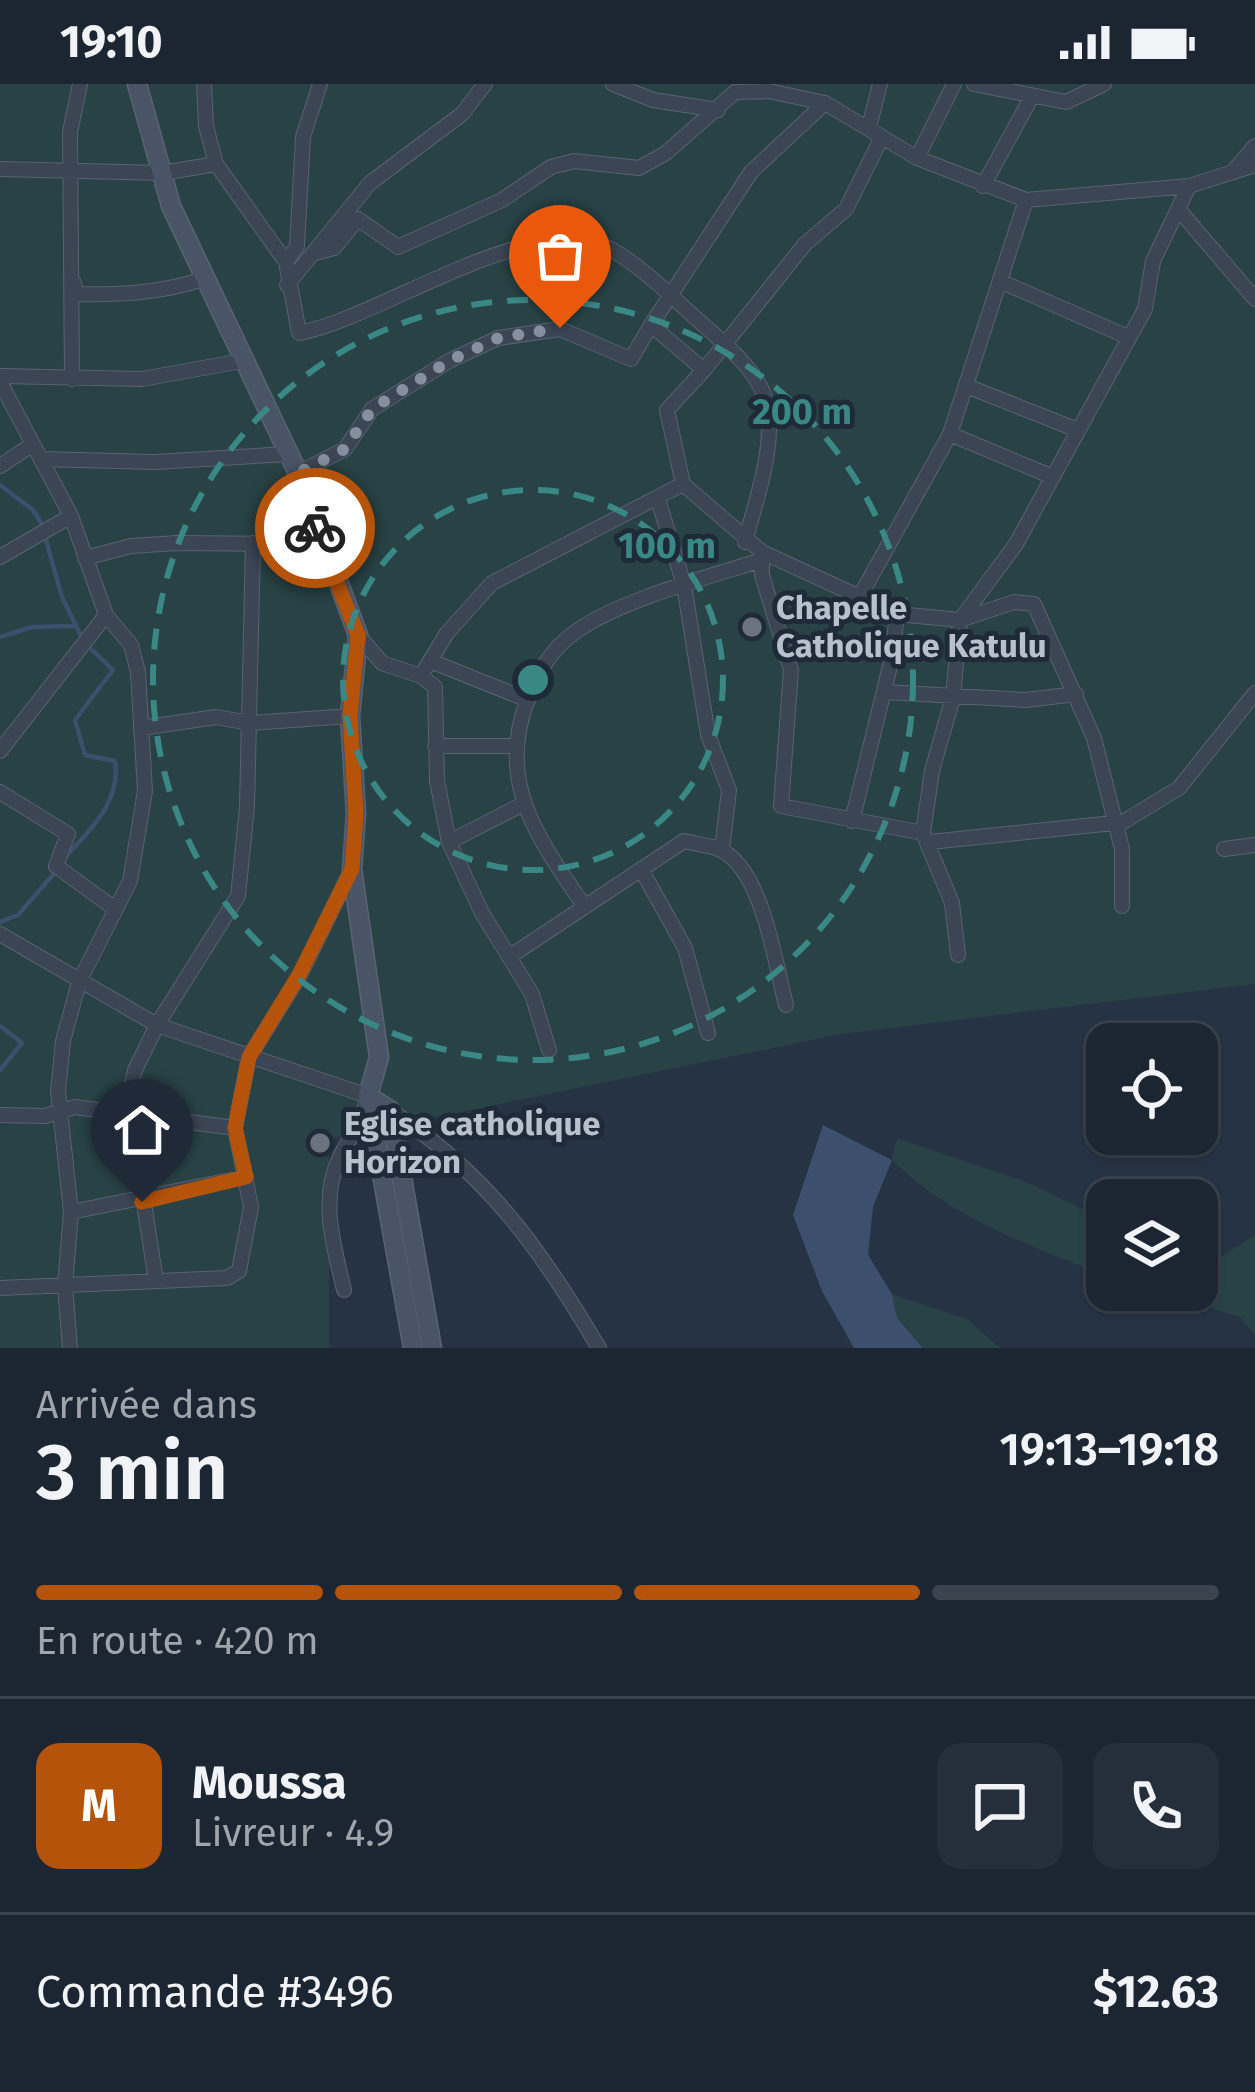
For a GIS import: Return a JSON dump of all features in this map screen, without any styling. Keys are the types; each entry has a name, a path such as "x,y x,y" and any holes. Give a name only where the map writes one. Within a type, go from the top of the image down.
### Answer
{"street":[{"path":"72,379 70,132 80,84"},
{"path":"137,84 162,172 203,279 247,360 298,473 317,535 358,635 382,663 421,676 435,687 435,746 448,842 532,994 549,1050"},
{"path":"204,84 216,164 286,262 299,333 331,327 416,293 440,272 519,248 586,240 614,250 667,294 726,345 766,398 766,441 745,542"},
{"path":"286,262 297,246 303,137 320,84"},
{"path":"287,285 370,183 462,114 485,84"},
{"path":"613,84 653,100 718,110"},
{"path":"880,84 875,132 846,209 805,244 668,410 683,484 761,557 897,614 960,620 1014,602 1034,604 1094,738 1122,849 1122,906"},
{"path":"917,158 953,84"},
{"path":"974,84 1066,103 1104,84"},
{"path":"312,254 334,248 358,219 398,247 502,200 550,166 574,160 639,168 718,110 732,88 769,88 825,103 917,158 1026,200 1053,202 1189,185 1255,165"},
{"path":"982,186 1031,98"},
{"path":"298,473 345,449 372,409 449,361 498,338 560,328 631,359 667,294 751,172 825,103"},
{"path":"1235,169 1255,146"},
{"path":"0,169 162,172 216,164"},
{"path":"958,956 952,903 927,838 932,771 953,697 960,620 1016,544 1144,309 1154,261 1189,185"},
{"path":"859,598 950,434 1026,200"},
{"path":"1179,210 1255,299"},
{"path":"72,278 77,294 99,295 171,290 203,279"},
{"path":"1003,282 1129,337"},
{"path":"651,325 704,370"},
{"path":"70,1348 65,1286 70,1212 59,1113 63,1041 79,982 130,880 145,791 141,728 131,645 106,615 71,516 30,446 0,379 142,379 247,360"},
{"path":"969,387 1075,429"},
{"path":"950,434 1053,477"},
{"path":"0,466 30,446"},
{"path":"41,459 155,462 288,454"},
{"path":"421,676 447,634 492,583 683,484"},
{"path":"658,500 684,585 708,735 729,790 722,850"},
{"path":"0,557 71,516"},
{"path":"85,558 131,546 297,544 317,535"},
{"path":"156,1282 130,1115 135,1070 157,1025 238,896 249,723 253,543"},
{"path":"584,907 542,842 513,772 515,746 541,664 580,628 761,557"},
{"path":"761,557 790,670 782,806 927,838 1114,825 1154,807 1179,788 1255,693"},
{"path":"852,821 885,692 897,614"},
{"path":"0,752 106,615"},
{"path":"344,1290 330,1220 332,1178 368,1096 379,1057 352,869 356,814 350,716 358,635"},
{"path":"433,662 528,700"},
{"path":"885,692 1054,700 1076,694"},
{"path":"141,728 217,717 249,723 350,716"},
{"path":"435,746 515,746"},
{"path":"0,791 68,834 58,868 115,909"},
{"path":"448,842 525,803"},
{"path":"509,957 684,841 722,850 742,871 763,911 786,1005"},
{"path":"1224,848 1255,845"},
{"path":"0,1288 227,1277 239,1271 251,1207 235,1128 249,1057 299,975 352,869"},
{"path":"642,871 671,915 709,1033"},
{"path":"0,934 157,1025 368,1096 445,1147 519,1224 599,1348"},
{"path":"368,1096 413,1348"},
{"path":"0,1115 59,1113 74,1107 235,1128"},
{"path":"390,1110 432,1348"},
{"path":"70,1212 142,1202 246,1177"}],"green space":[{"path":"0,84 1255,84 1255,984 841,1034 329,1139 329,1348 0,1348"},
{"path":"897,1138 1024,1181 1086,1211 1086,1268 966,1214 892,1160"},
{"path":"1255,1235 1255,1335 1240,1317 1218,1310 1221,1257"},
{"path":"892,1294 967,1319 1000,1348 923,1348 897,1318"}],"water":[{"path":"823,1125 892,1160 873,1207 868,1255 892,1294 897,1318 923,1348 854,1348 822,1291 793,1215"}],"waterway":[{"path":"0,485 33,510 43,526"},
{"path":"45,537 62,597 82,638"},
{"path":"0,637 32,627 74,626"},
{"path":"67,855 103,813 116,775 115,761 85,755 75,720 113,670 89,647"},
{"path":"0,922 18,915 57,870"},
{"path":"0,1026 22,1043 0,1070"}],"way so far":[{"path":"315,528 298,473 345,449 372,409 449,361 498,338 560,328"}],"place":[{"name":"Chapelle Catholique Katulu","path":"752,627"},
{"name":"Eglise catholique Horizon","path":"320,1143"}],"route":[{"path":"142,1202 246,1177 235,1128 249,1057 299,975 352,869 356,814 350,716 358,635 315,528"}]}
